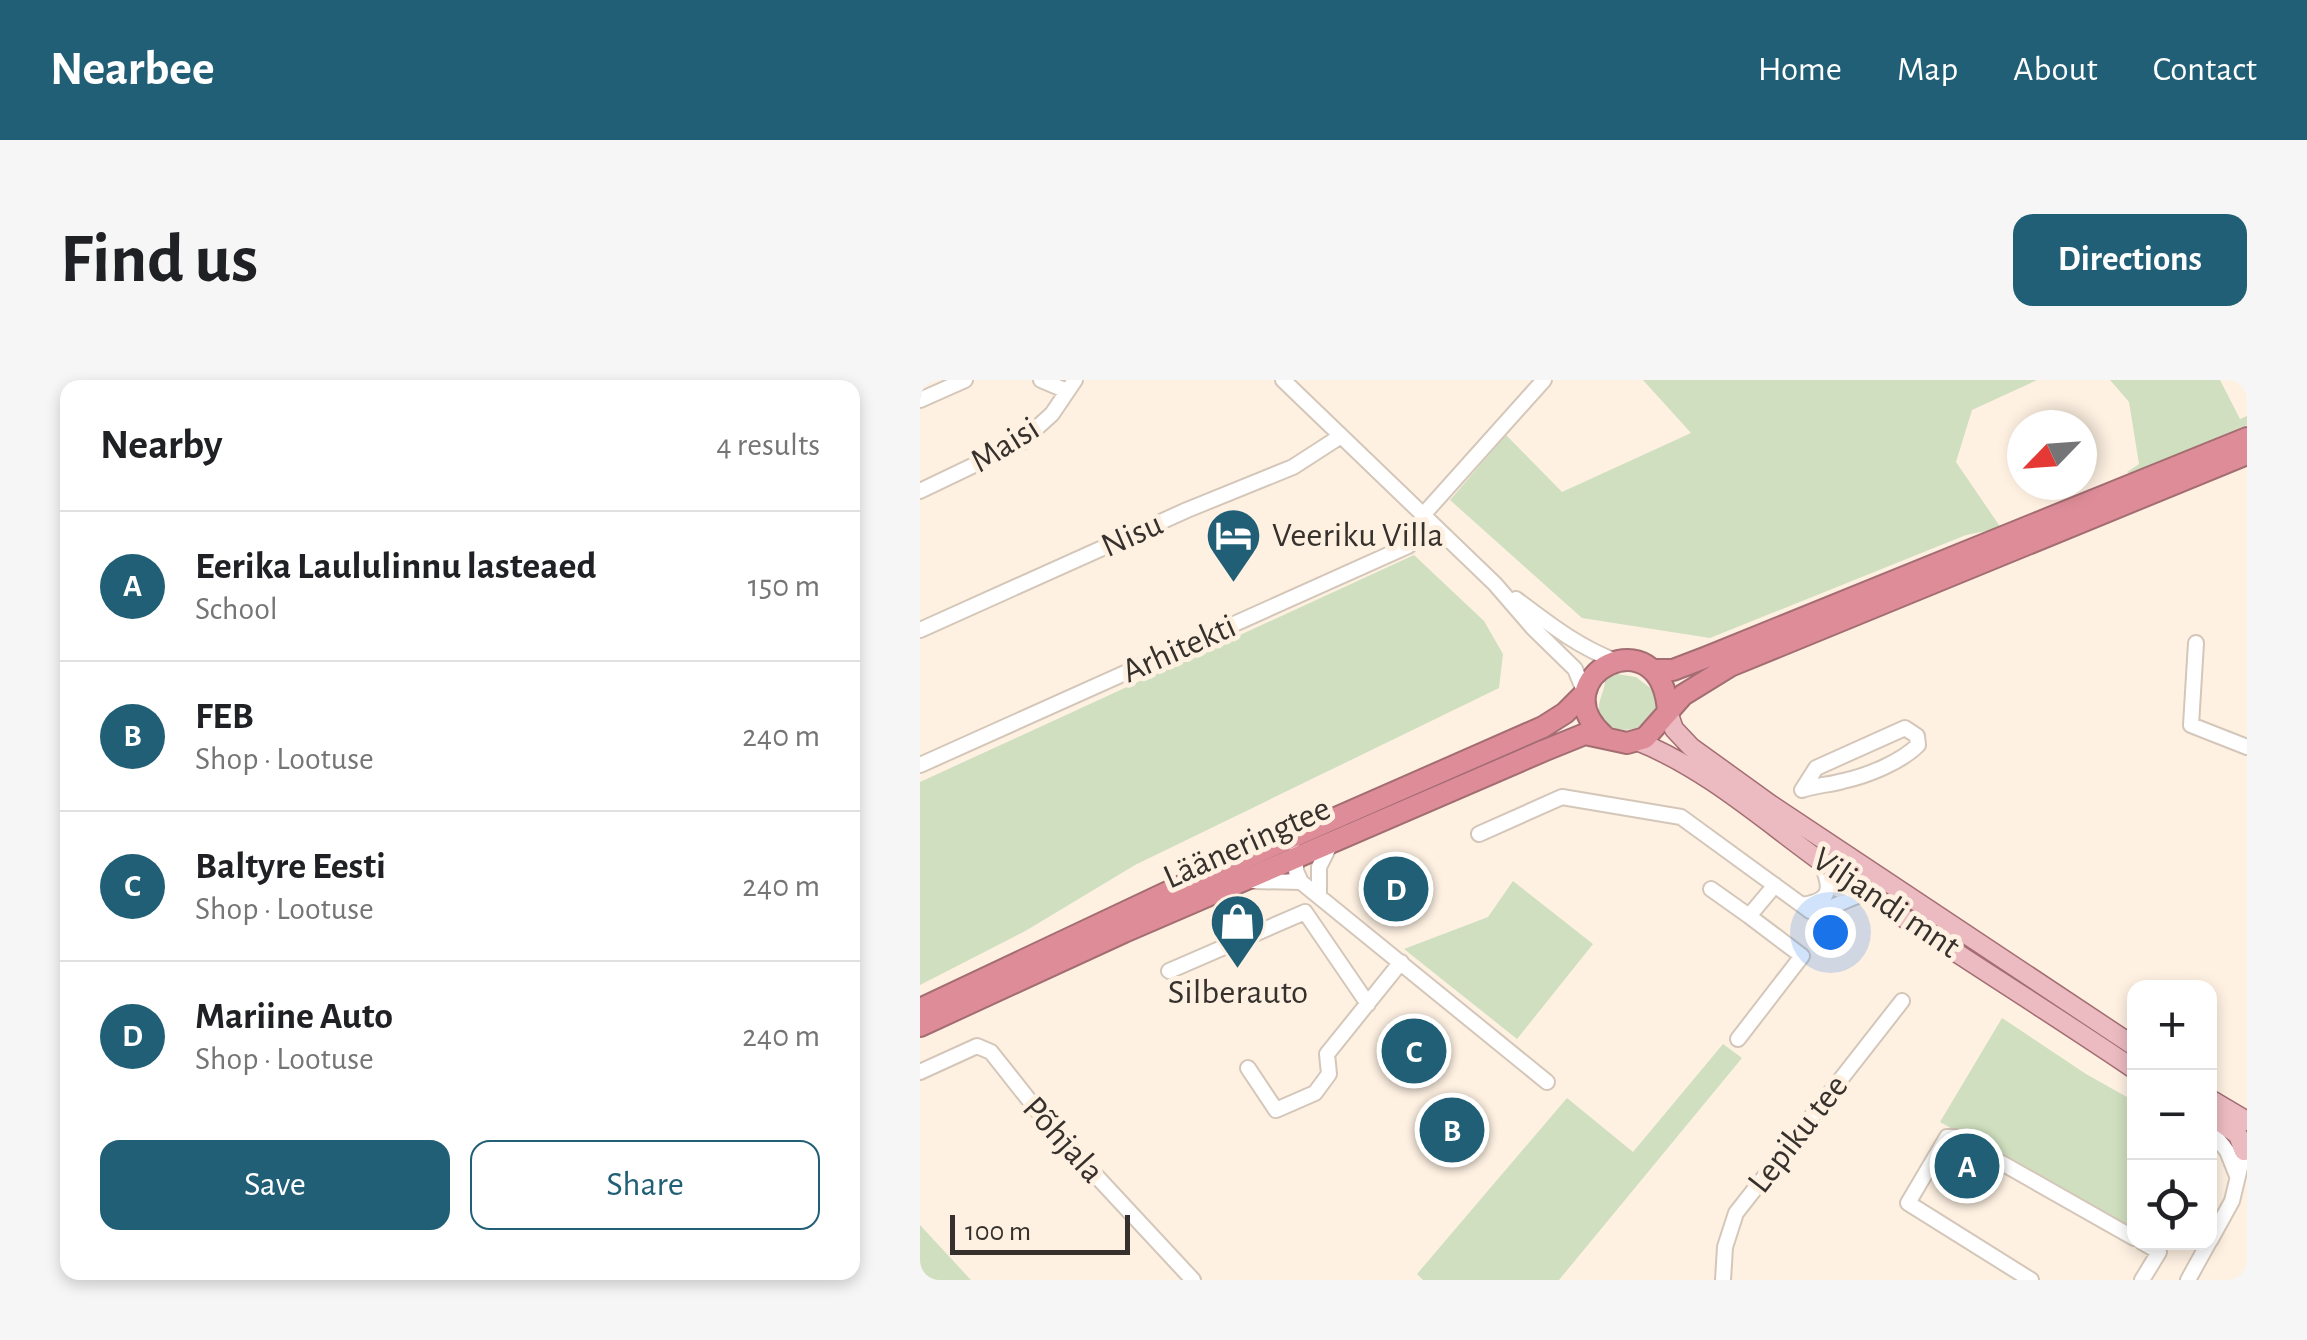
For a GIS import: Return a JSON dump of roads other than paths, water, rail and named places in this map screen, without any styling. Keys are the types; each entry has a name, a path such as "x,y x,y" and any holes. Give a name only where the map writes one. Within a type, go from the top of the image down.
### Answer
{"highway":[{"path":"1616,661 1638,661 1654,670 1673,670 2247,438"},
{"path":"1636,741 1652,734 1668,712 1701,681 1730,666 2247,454"},
{"name":"Lääneringtee","path":"920,1009 1312,827 1543,727 1566,713 1585,693 1596,673 1616,661"},
{"path":"1654,670 1666,692 1668,712"},
{"path":"1585,693 1587,716 1604,736"},
{"name":"Lääneringtee","path":"920,1026 1294,858 1585,734 1636,741"}],"main road":[{"name":"Viljandi mnt","path":"1668,712 1674,730 1691,747 1770,804 2127,1041"},
{"name":"Viljandi mnt","path":"1636,741 1667,753 1712,781 1869,894 2127,1063"},
{"path":"2217,1093 2247,1108"},
{"path":"2217,1103 2247,1121"},
{"path":"2217,1119 2238,1135 2244,1159"}],"street":[{"path":"920,400 965,380"},
{"path":"1041,380 1071,386"},
{"path":"1283,380 1495,584 1575,669 1585,693"},
{"name":"Arhitekti","path":"920,765 1408,546 1544,380"},
{"name":"Maisi","path":"920,492 1020,443 1052,414 1071,386"},
{"name":"Nisu","path":"920,630 1186,510 1294,467 1341,436"},
{"path":"1495,584 1569,638 1616,661"},
{"path":"2196,643 2191,725 2247,747"},
{"path":"1906,728 1917,736 1918,745 1908,755 1844,781 1802,790 1816,768 1906,728"},
{"path":"1479,834 1562,796 1681,818 1810,911 1821,912 1856,895 1869,894"},
{"path":"1301,882 1294,858 1312,827"},
{"path":"1169,971 1305,912 1319,894 1321,860 1336,840"},
{"path":"1802,905 1818,902 1825,895 1829,884 1821,861"},
{"path":"1238,883 1280,879 1301,882 1547,1082"},
{"path":"1749,916 1775,885"},
{"path":"1711,889 1802,956 1738,1039"},
{"path":"1305,912 1368,1004"},
{"path":"1248,1068 1276,1110 1315,1093 1330,1074 1327,1054 1401,962"},
{"name":"Lepiku tee","path":"1723,1280 1727,1236 1736,1213 1902,1001"},
{"name":"Põhjala","path":"920,1072 978,1046 991,1052 1048,1124 1193,1280"},
{"path":"2031,1280 1908,1203 1946,1137 1956,1137 2127,1234"},
{"path":"2217,1139 2226,1151 2244,1159 2232,1202 2217,1228"},
{"path":"2232,1202 2247,1191"},
{"path":"2142,1280 2159,1252 2156,1250"},
{"path":"2188,1280 2205,1250"}],"place":[{"name":"Veeriku Villa","path":"1233,584"},
{"name":"Mariine Auto","path":"1396,889"},
{"name":"Silberauto","path":"1238,970"},
{"name":"Baltyre Eesti","path":"1414,1051"},
{"name":"FEB","path":"1452,1130"},
{"name":"Eerika Laululinnu lasteaed","path":"1967,1166"}]}
